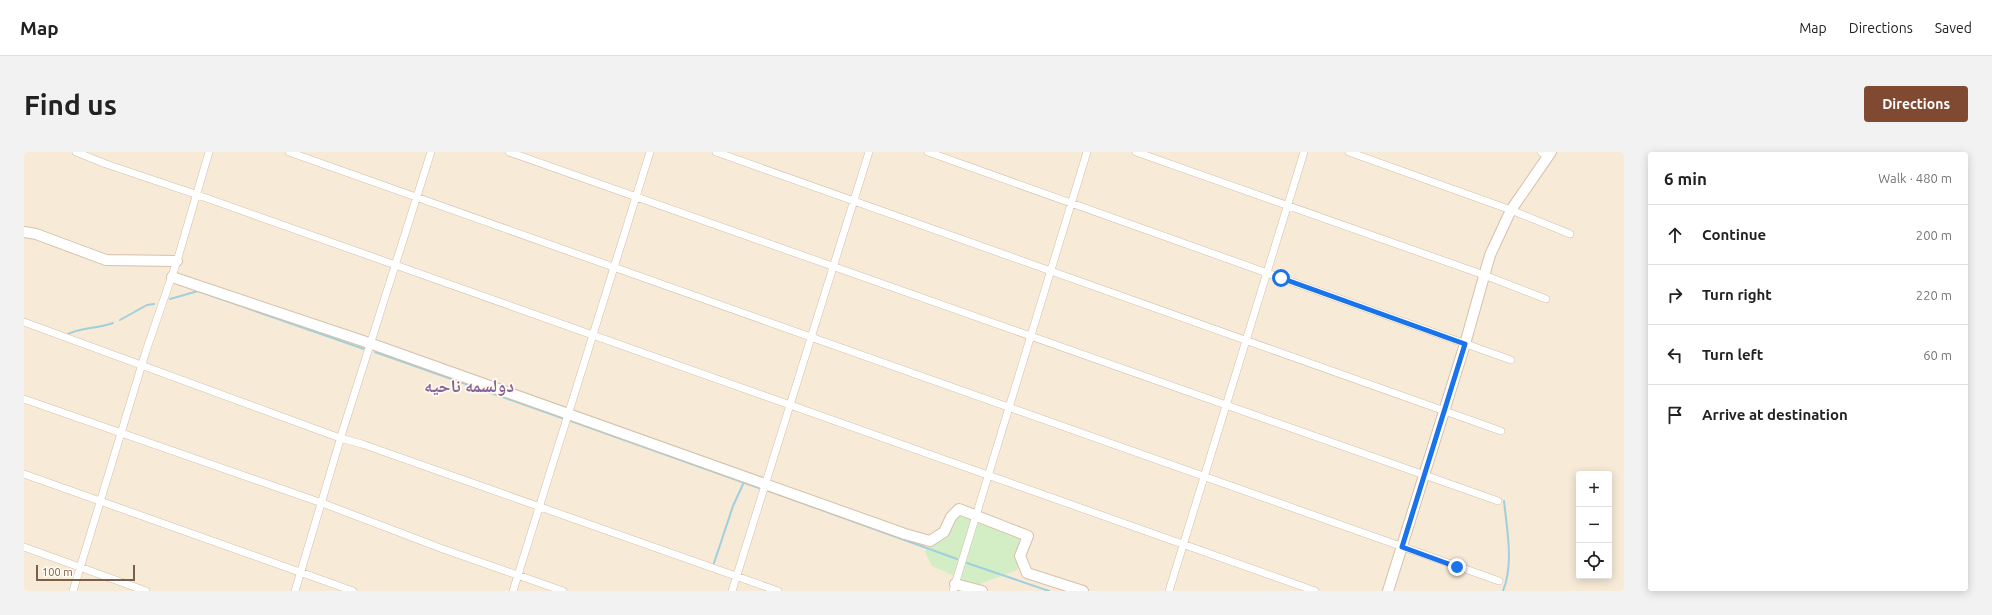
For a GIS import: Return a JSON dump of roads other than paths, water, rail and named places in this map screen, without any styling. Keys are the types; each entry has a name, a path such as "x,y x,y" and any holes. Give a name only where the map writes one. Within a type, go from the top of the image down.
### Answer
{"street":[{"path":"76,152 106,164 195,194 1315,591"},
{"path":"73,591 142,366 177,261 195,194 209,152"},
{"path":"289,152 1499,581"},
{"path":"295,591 340,438 372,344 431,152"},
{"path":"509,152 1498,501"},
{"path":"513,591 650,152"},
{"path":"716,152 1501,431"},
{"path":"732,591 869,152"},
{"path":"928,152 1511,360"},
{"path":"982,591 954,588 975,514 1087,152"},
{"path":"1136,152 1484,275 1546,299"},
{"path":"1169,591 1304,152"},
{"path":"1348,152 1511,210 1570,234"},
{"path":"1388,591 1465,344 1490,255 1511,210 1547,154"},
{"path":"24,232 36,234 106,260 177,261"},
{"path":"172,277 372,344 905,534 930,541 944,532 951,517 960,509 975,514 1028,536 1020,556 1027,573 1083,591"},
{"path":"24,322 340,438 362,444 778,591"},
{"path":"24,399 322,503 563,591"},
{"path":"24,474 353,591"},
{"path":"24,548 146,591"}],"waterway":[{"path":"170,299 198,291 364,349"},
{"path":"120,320 147,305 154,304"},
{"path":"66,335 71,332 113,323"},
{"path":"375,352 562,418"},
{"path":"571,421 759,488"},
{"path":"713,566 733,506 744,482"},
{"path":"769,491 957,559"},
{"path":"1503,591 1509,558 1504,501"},
{"path":"967,563 1049,591"}],"district":[{"name":"دولسمه ناحیه","path":"469,386"}]}
